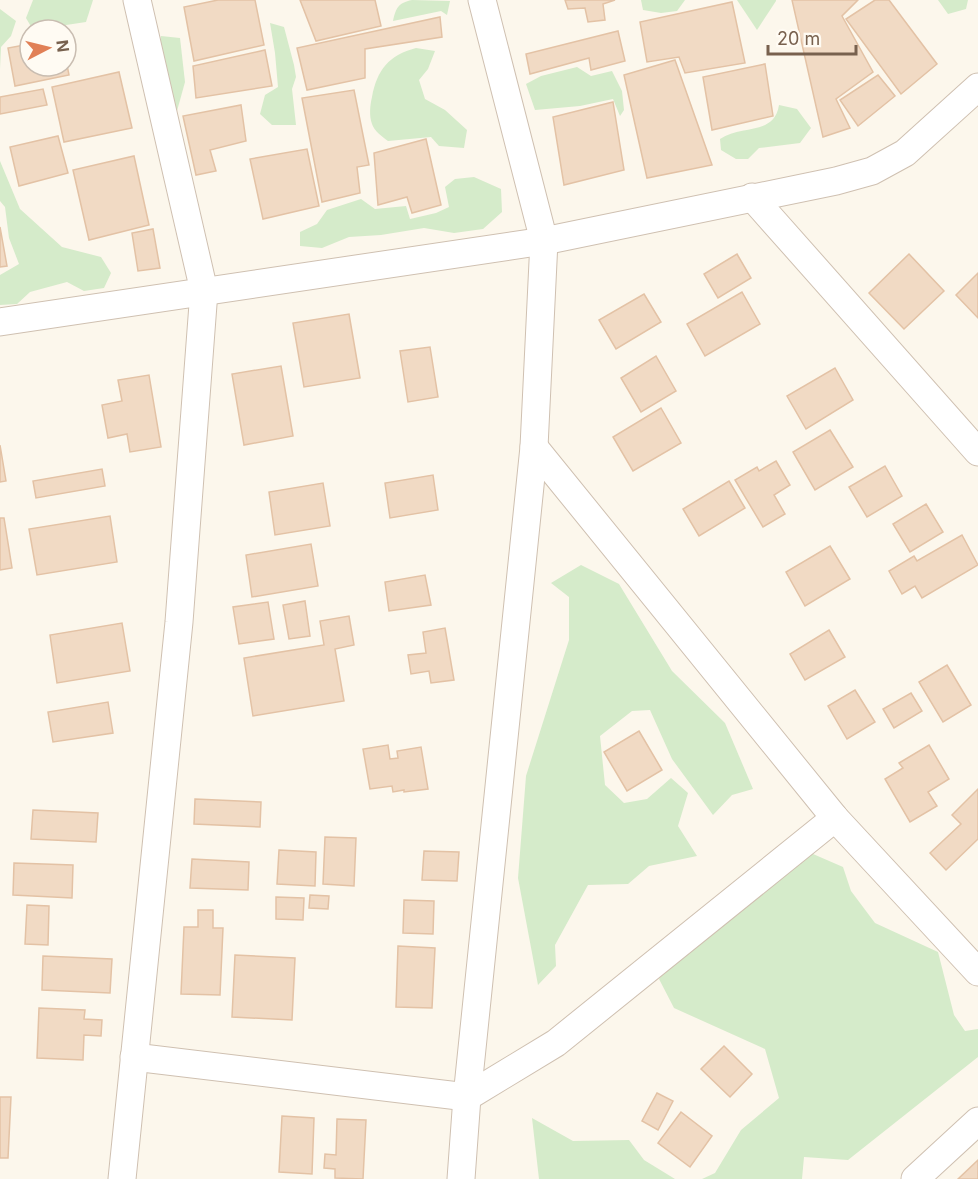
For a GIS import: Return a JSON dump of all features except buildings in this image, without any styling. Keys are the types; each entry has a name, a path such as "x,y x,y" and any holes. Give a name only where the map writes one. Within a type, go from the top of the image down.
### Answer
{"street":[{"path":"122,1179 179,622 204,291 137,0"},
{"path":"460,1179 534,447 544,241 482,0"},
{"path":"0,322 544,241 836,181 872,171 905,153 978,87"},
{"path":"753,197 978,452"},
{"path":"534,447 835,818 978,972"},
{"path":"134,1057 467,1097 556,1042 835,818"},
{"path":"915,1179 978,1120"}],"green space":[{"path":"33,0 93,0 86,22 78,23 78,18 26,18"},
{"path":"412,0 450,1 447,15 441,11 393,21 398,7"},
{"path":"641,0 685,0 677,11 661,13 643,10"},
{"path":"737,0 776,0 776,1 757,30"},
{"path":"938,0 968,0 966,9 948,14"},
{"path":"0,9 16,21 11,36 1,47 0,69"},
{"path":"270,23 284,27 294,65 296,77 292,89 296,125 272,125 260,114 265,95 278,87"},
{"path":"161,36 180,38 185,82 177,111 168,95 162,75"},
{"path":"416,48 435,51 428,69 419,80 425,99 445,110 467,130 464,148 439,146 431,137 388,141 373,127 370,118 371,103 374,87 381,71 398,55"},
{"path":"577,67 591,76 612,71 622,91 624,110 620,116 613,99 580,106 535,110 526,84 541,76"},
{"path":"779,105 797,109 811,128 800,143 759,148 748,159 736,159 721,150 720,139 771,121"},
{"path":"0,161 20,209 62,247 101,257 111,273 104,288 84,291 67,282 30,292 17,304 0,305 0,275 19,264 9,238 5,207 0,201"},
{"path":"474,177 501,189 502,212 483,229 454,233 424,228 381,235 349,237 322,248 300,246 300,232 317,224 327,210 361,199 375,209 406,206 410,219 436,213 449,207 445,187 455,179"},
{"path":"581,565 619,584 672,671 725,723 753,789 732,795 713,815 672,759 650,710 632,711 600,736 605,785 624,803 647,799 671,778 688,793 678,826 697,856 649,866 628,884 588,885 555,945 556,966 538,985 518,878 526,776 569,640 569,597 551,583"},
{"path":"790,844 843,867 851,891 875,923 938,952 954,1015 965,1031 978,1029 978,1057 848,1160 804,1157 802,1179 702,1179 715,1173 741,1130 779,1098 765,1049 674,1008 659,979 681,943 763,859"},
{"path":"532,1118 573,1141 629,1140 644,1160 675,1179 539,1179"}]}
